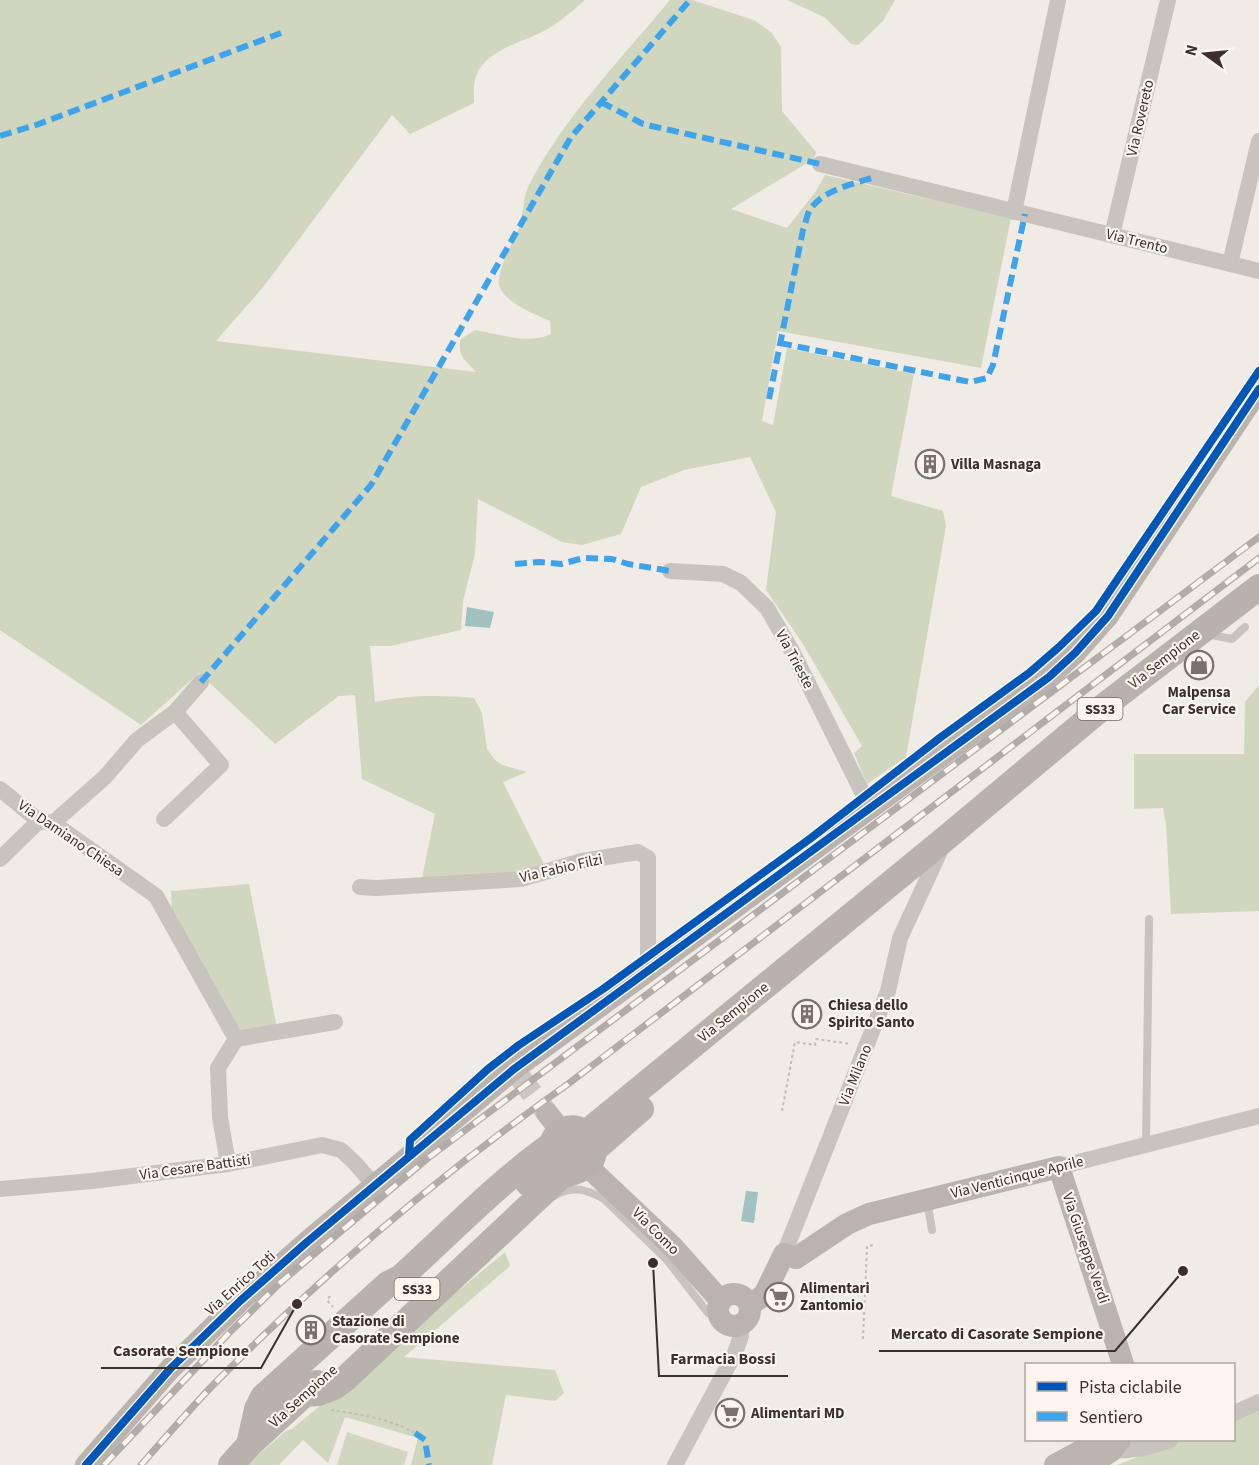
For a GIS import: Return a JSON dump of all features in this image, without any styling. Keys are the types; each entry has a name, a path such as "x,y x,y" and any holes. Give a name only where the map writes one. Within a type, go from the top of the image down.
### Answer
{"main road":[{"name":"Via Sempione","path":"231,1465 249,1445 379,1326 528,1183 598,1123 1104,706 1259,587"},
{"path":"249,1445 257,1409 263,1397 388,1284 400,1278 531,1160 557,1130 727,998 790,955 808,952"},
{"path":"305,1394 318,1393 334,1387 560,1177 584,1163 746,1020 773,993 780,975"},
{"path":"557,1130 578,1129 592,1141 584,1163"},
{"path":"557,1130 551,1155 555,1164 561,1170 584,1163"}],"street":[{"path":"1014,212 1058,0"},
{"name":"Via Rovereto","path":"1112,235 1168,0"},
{"path":"1230,264 1259,141"},
{"name":"Via Trento","path":"820,164 1259,271"},
{"path":"374,1185 648,971 1049,677 1075,653 1107,616 1259,389"},
{"name":"Via Trieste","path":"670,571 723,574 741,583 767,608 792,651 870,808"},
{"path":"0,860 105,777 137,740 175,712 201,682"},
{"path":"164,819 221,765 175,712"},
{"name":"Via Damiano Chiesa","path":"0,789 156,896 236,1040"},
{"name":"Via Milano","path":"675,1465 735,1353 746,1315 764,1295 784,1254 888,991 900,938 946,838"},
{"name":"Via Fabio Filzi","path":"360,887 377,888 521,879 582,861 638,852 648,858 648,971"},
{"path":"228,1164 220,1117 218,1068 236,1040 335,1022"},
{"name":"Via Venticinque Aprile","path":"784,1254 796,1258 859,1218 1259,1116"},
{"name":"Via Cesare Battisti","path":"0,1189 92,1181 228,1164 322,1145 341,1150 374,1185"},
{"name":"Via Como","path":"584,1163 673,1247 686,1272 720,1308 728,1294 737,1293 745,1297 746,1315"},
{"name":"Via Giuseppe Verdi","path":"1059,1167 1122,1363"},
{"name":"Via Enrico Toti","path":"86,1465 170,1369 211,1328 290,1256 374,1185"},
{"path":"1235,1412 1259,1402"},
{"path":"1055,1465 1111,1443 1132,1451 1167,1441"},
{"path":"1090,1465 1111,1443"}],"lane":[{"path":"1198,633 1232,639 1245,627"},
{"path":"1146,1144 1149,919"},
{"path":"543,1207 557,1194 576,1188 592,1192 603,1199 667,1260 686,1272"},
{"path":"927,1200 932,1230"},
{"path":"407,1321 425,1317 442,1301"}],"path":[{"path":"782,1111 795,1042 815,1045 816,1039 858,1045"},
{"path":"863,1339 867,1246 874,1245"},
{"path":"327,1410 389,1422 415,1434"}],"green space":[{"path":"0,0 585,0 552,26 492,56 479,71 475,80 474,103 410,134 392,115 264,286 216,341 476,372 463,358 460,350 461,339 475,330 524,339 551,334 550,321 513,302 499,285 502,265 520,224 528,188 545,156 578,110 670,0 692,0 754,20 771,32 781,47 782,111 816,152 814,159 731,209 787,228 816,191 825,175 1011,218 981,368 778,331 762,421 773,425 787,348 914,374 891,496 943,511 946,526 906,757 867,784 854,753 862,746 803,644 766,590 776,512 750,457 684,470 641,487 621,534 582,545 562,542 478,499 475,554 463,601 461,630 390,646 370,646 375,702 424,696 474,698 482,713 487,749 502,765 527,772 503,782 545,866 491,875 422,878 435,814 362,779 355,695 339,696 275,744 199,673 141,725 0,630"},
{"path":"787,0 895,0 883,21 858,45 851,44 824,17"},
{"path":"1259,685 1259,911 1171,914 1163,808 1134,809 1134,754 1244,754 1245,702"},
{"path":"249,884 277,1028 242,1031 233,1025 172,913 171,891"},
{"path":"505,1252 510,1266 404,1357 555,1370 564,1393 555,1401 506,1395 492,1465 411,1465 418,1438 345,1417 328,1463 303,1440 279,1465 246,1465 286,1431 292,1429"},
{"path":"1259,1409 1259,1465 1117,1465 1179,1441 1235,1441 1235,1420"},
{"path":"347,1432 408,1452 404,1465 337,1465"}],"water":[{"path":"467,607 494,612 490,628 465,626"},
{"path":"746,1191 758,1192 754,1223 741,1221"}],"tunnel":[{"path":"519,1076 547,1113"}],"railway":[{"path":"104,1465 228,1334 281,1282 428,1158 1259,537"},
{"path":"141,1465 255,1343 341,1264 429,1189 1259,558"}],"marked path":[{"path":"201,682 371,485 571,137 690,0"},
{"path":"0,136 36,125 281,33"},
{"path":"601,102 643,124 820,164"},
{"path":"769,399 803,230 810,210 824,196 875,177"},
{"path":"780,343 970,382 987,378 993,365 1025,214"},
{"path":"515,564 540,562 561,564 584,558 612,559 670,571"},
{"path":"415,1433 425,1440 429,1465"}],"cycle path":[{"path":"409,1156 410,1140 488,1069 519,1045 603,989 811,838 941,737 1029,673 1059,647 1096,611 1259,371"},
{"path":"86,1465 170,1369 240,1301 514,1069 1049,677 1075,653 1108,616 1259,389"}],"place":[{"name":"Villa Masnaga","path":"930,464"},
{"name":"Malpensa Car Service","path":"1199,665"},
{"name":"Chiesa dello Spirito Santo","path":"807,1014"},
{"name":"Farmacia Bossi","path":"653,1263"},
{"name":"Mercato di Casorate Sempione","path":"1183,1271"},
{"name":"Alimentari Zantomio","path":"779,1297"},
{"name":"Casorate Sempione","path":"297,1304"},
{"name":"Stazione di Casorate Sempione","path":"311,1330"},
{"name":"Alimentari MD","path":"730,1413"}]}
